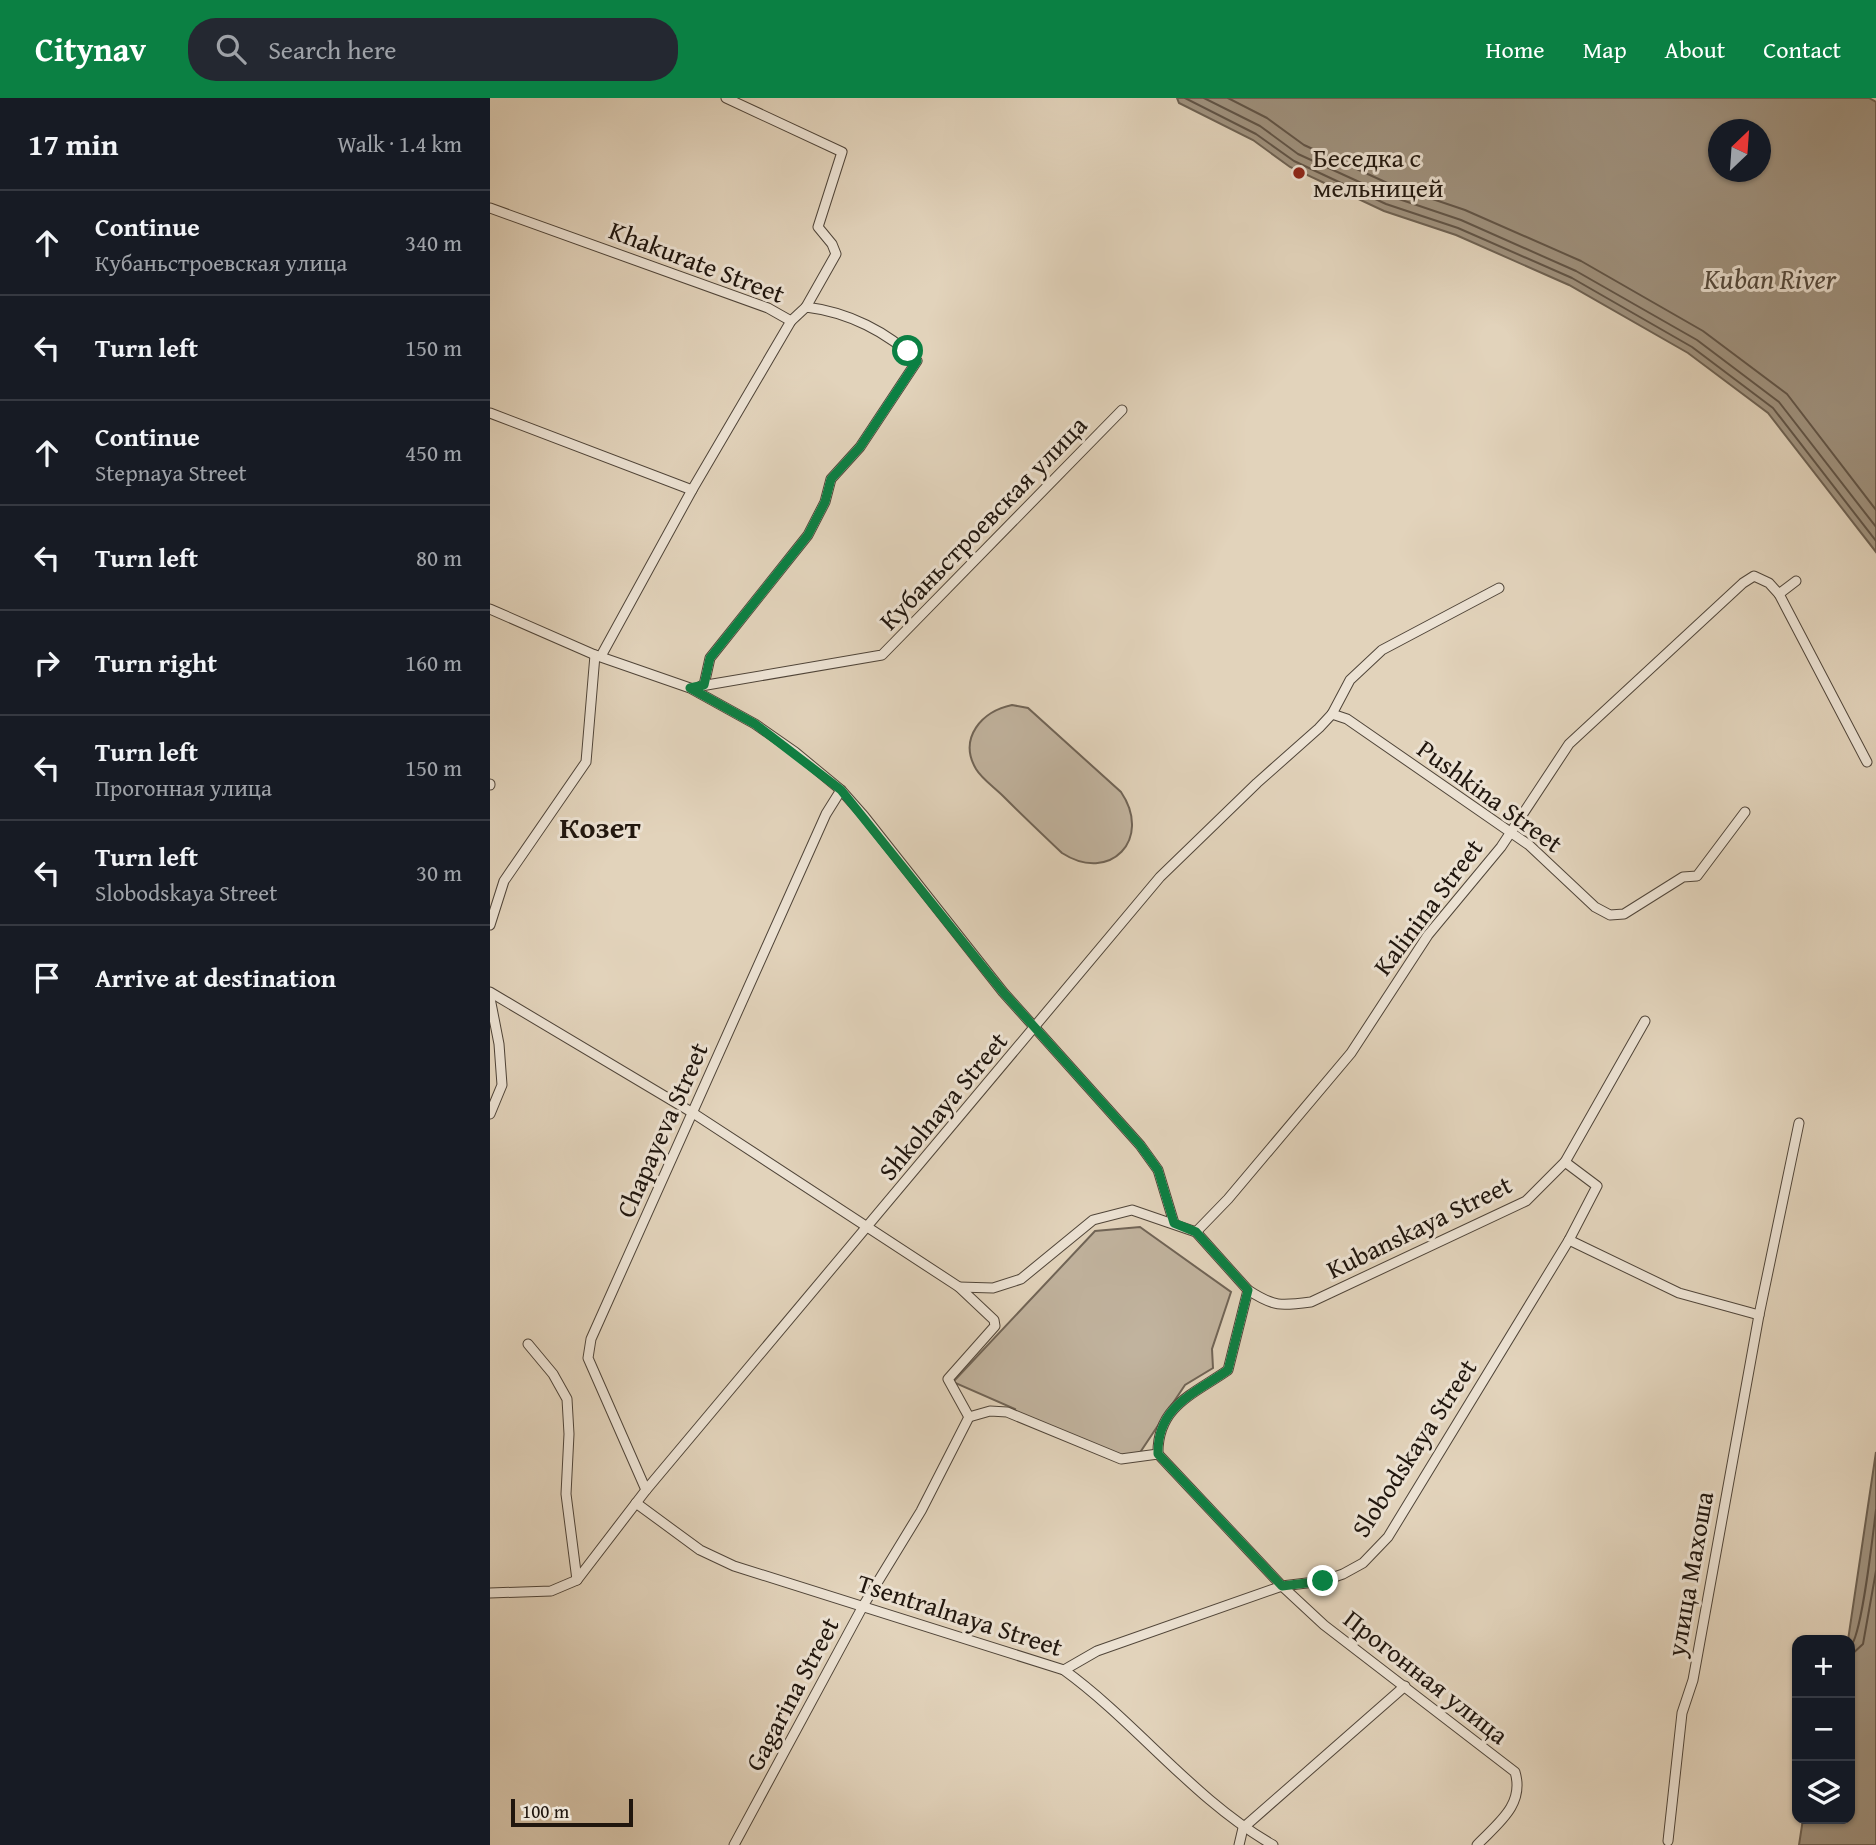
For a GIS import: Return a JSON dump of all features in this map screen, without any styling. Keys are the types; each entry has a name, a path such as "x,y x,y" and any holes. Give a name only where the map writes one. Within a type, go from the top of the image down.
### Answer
{"street":[{"path":"726,98 842,152 818,227 832,244 836,254 806,307"},
{"name":"Khakurate Street","path":"490,208 768,308 791,321 806,307 872,327 896,341 917,361 860,447 831,479 825,502 808,535 710,658 704,685"},
{"path":"490,925 504,881 586,762 598,656 791,321"},
{"name":"Кубаньстроевская улица","path":"690,688 882,655 1122,410"},
{"path":"490,413 692,491"},
{"name":"Kalinina Street","path":"1196,1232 1228,1199 1351,1053 1428,935 1510,833 1569,744 1706,620 1742,583 1754,576 1769,583 1779,594"},
{"path":"1796,581 1779,594 1867,762"},
{"name":"Shkolnaya Street","path":"577,1580 646,1490 1035,1030 1160,877 1332,714 1350,680 1382,650 1499,588"},
{"path":"490,609 598,656 690,688 755,724 841,790 1035,1030 1158,1170 1174,1223"},
{"name":"Pushkina Street","path":"1332,714 1347,719 1529,845 1595,907 1611,915 1624,914 1683,877 1697,876 1745,812"},
{"name":"Chapayeva Street","path":"646,1490 588,1358 591,1339 826,814 841,790"},
{"path":"490,992 693,1113 959,1287 994,1320 995,1326 948,1379 969,1417 990,1411 1007,1412 1121,1459 1158,1454 1157,1434 1175,1404 1228,1370 1248,1290 1196,1232 1132,1210 1093,1220 1021,1279 993,1288 959,1287"},
{"path":"490,998 499,1044 502,1085 490,1114"},
{"name":"Kubanskaya Street","path":"1248,1290 1268,1304 1280,1306 1311,1302 1526,1201 1565,1162 1645,1021"},
{"name":"улица Махоша","path":"1668,1841 1682,1713 1693,1680 1759,1315 1799,1124"},
{"name":"Slobodskaya Street","path":"1064,1670 1097,1651 1282,1586 1323,1581 1363,1563 1388,1537 1569,1240 1597,1186 1565,1162"},
{"path":"1569,1240 1679,1293 1759,1315"},
{"path":"490,1593 551,1591 577,1580 566,1494 568,1399 553,1374 528,1344"},
{"name":"Gagarina Street","path":"734,1845 863,1606 921,1511 969,1417"},
{"name":"Прогонная улица","path":"1158,1454 1282,1586 1324,1625 1515,1772 1519,1789 1517,1798 1477,1844"},
{"name":"Tsentralnaya Street","path":"636,1503 700,1550 734,1566 1064,1670 1093,1691 1243,1828 1273,1845"},
{"path":"1239,1845 1243,1828 1405,1686"}],"shaded area":[{"path":"1012,705 1028,708 1121,792 1130,809 1132,826 1129,840 1122,852 1110,860 1096,863 1080,861 1062,853 976,769 970,747 976,728 991,713"},
{"path":"1140,1227 1231,1292 1212,1349 1213,1368 1185,1385 1139,1454 1128,1460 1014,1412 1015,1409 953,1382 1095,1231"}],"water":[{"name":"Kuban River","path":"1177,98 1869,98 1876,102 1876,552 1768,413 1688,353 1569,285 1456,235 1384,211 1290,167 1253,140 1179,103"},
{"path":"1876,1452 1876,1845 1799,1845 1802,1824 1855,1824 1855,1635 1849,1635"}],"place":[{"name":"Беседка с мельницей","path":"1299,173"}],"district":[{"name":"Козет","path":"600,828"}],"route":[{"path":"908,351 917,361 909,376 860,447 831,479 825,502 808,535 710,658 704,685 690,688 755,724 795,752 841,790 1003,992 1140,1145 1158,1170 1174,1223 1196,1232 1248,1290 1234,1336 1228,1370 1175,1404 1157,1434 1158,1454 1282,1586 1323,1581"}]}
